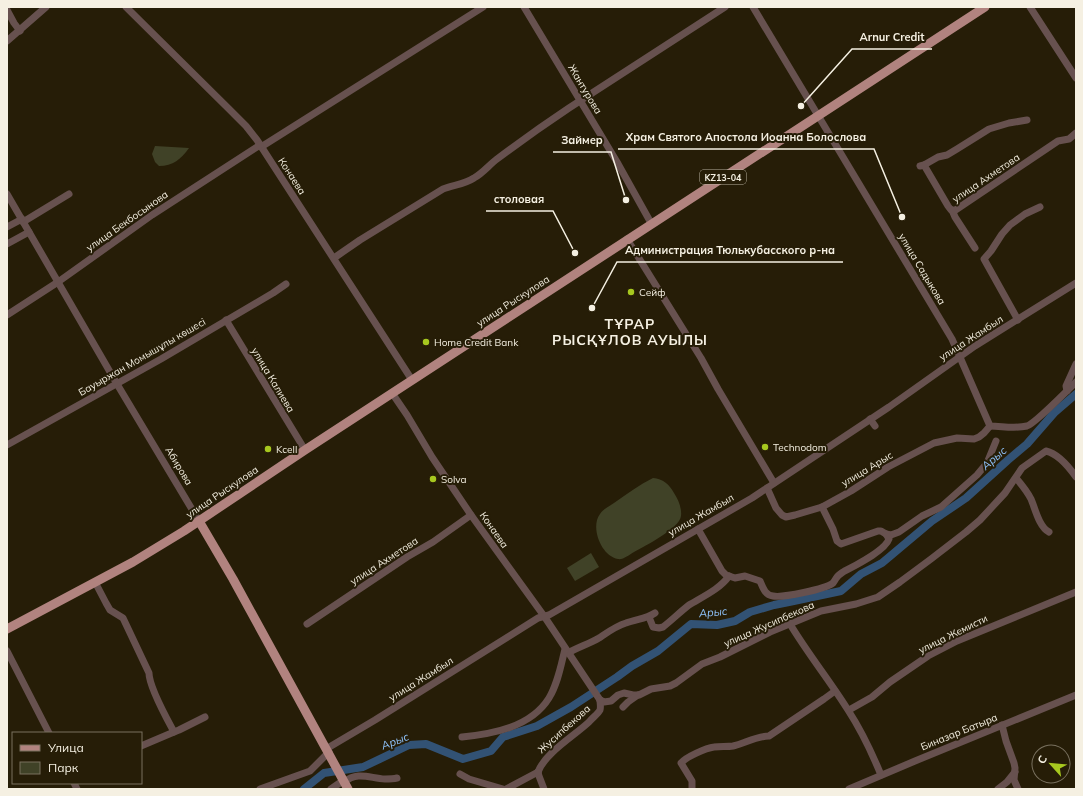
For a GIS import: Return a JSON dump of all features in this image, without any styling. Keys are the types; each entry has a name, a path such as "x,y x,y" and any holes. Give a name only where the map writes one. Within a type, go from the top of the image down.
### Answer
{"main road":[{"name":"улица Рыскулова","path":"7,629 133,562 199,521 651,223 985,7"},
{"name":"Абирова","path":"199,521 218,552 344,782"}],"street":[{"path":"7,41 46,7"},
{"name":"Конаева","path":"126,7 246,126 261,146 412,380"},
{"name":"улица Бекбосынова","path":"7,315 58,282 149,217 483,7"},
{"name":"Жантурова","path":"524,7 618,162 651,223"},
{"path":"334,258 443,189 468,181 477,176 488,168 495,160 526,138 725,7"},
{"name":"улица Садыкова","path":"753,7 948,333 960,357"},
{"path":"1030,7 1076,78"},
{"path":"7,10 20,31"},
{"name":"улица Ахметова","path":"1027,120 1009,123 989,129 957,149 922,166 952,210 954,211 1058,141 1068,139 1076,133"},
{"name":"Абирова","path":"7,194 117,384 199,521"},
{"path":"7,227 23,220 69,194"},
{"path":"1018,320 984,259 1002,234 1010,226 1025,214 1040,207"},
{"path":"952,210 975,248"},
{"path":"7,244 29,232"},
{"path":"627,239 774,483"},
{"name":"улица Жамбыл","path":"260,789 310,770 328,751 538,618 549,614 582,596 767,488 975,346 1076,283"},
{"name":"Бауыржан Момышұлы көшесі","path":"7,445 96,394 117,384 286,284"},
{"name":"улица Калиева","path":"226,320 305,450"},
{"path":"960,357 990,426 1011,428 1029,426 1076,382"},
{"path":"1067,391 1066,386 1076,364"},
{"name":"Конаева","path":"392,393 432,457 471,515 544,616 600,700"},
{"path":"870,419 875,426"},
{"name":"улица Арыс","path":"767,488 776,508 786,517 822,507 888,467 934,443 957,438 979,438 990,426"},
{"path":"889,536 899,532 922,516 941,507 977,476 987,463 996,441"},
{"name":"улица Жусипбекова","path":"600,700 610,702 618,695 624,693 639,695 651,690 666,687 676,683 702,664 720,657 757,638 821,611 869,600 882,594 971,528 1005,493 1022,468 1046,451 1054,454 1071,466 1076,477"},
{"path":"1016,478 1025,488 1045,530 1049,532"},
{"path":"822,507 839,544 844,544 878,531 881,531 889,536"},
{"name":"улица Ахметова","path":"307,624 407,557 433,542 471,515"},
{"path":"698,529 722,571 726,575 735,578 745,576 760,581 765,592 773,596 792,595 822,588 832,583 836,576 853,568 882,549 888,543 889,536"},
{"path":"462,737 494,733 517,725 532,717 548,699 567,651 595,640 618,626 652,615 653,627 659,628 718,586 729,576"},
{"path":"95,582 110,610 123,618 149,673 156,696 174,732"},
{"name":"улица Жемисти","path":"849,710 872,697 890,682 928,656 957,641 1076,592"},
{"path":"790,624 800,641 849,710 881,775"},
{"path":"7,651 48,732"},
{"path":"692,789 692,781 681,763 686,758 714,747 733,746 763,736 769,736 836,691"},
{"path":"623,707 639,695"},
{"name":"Биназар Батыра","path":"849,789 866,786 881,775 1076,695"},
{"name":"Жусипбекова","path":"538,772 540,766 554,751 596,715 600,710 600,700"},
{"path":"142,746 184,728 205,717"},
{"path":"1002,725 1014,762 1014,780 1018,789"},
{"path":"506,789 538,772 538,776 544,789"},
{"path":"998,789 1007,782 1015,772"},
{"path":"460,774 492,788 502,789"},
{"path":"331,789 350,777 364,776 386,779 397,778"}],"green space":[{"path":"155,146 189,148 173,163 159,166 155,162 152,154"},
{"path":"653,478 665,482 675,495 681,510 679,521 669,531 626,557 618,559 612,557 602,547 597,533 596,526 600,514 628,493"},
{"path":"591,553 599,567 575,581 567,568"}],"waterway":[{"name":"Арыс","path":"304,789 324,773 363,767 409,745 426,744 463,759 491,751 503,737 537,726 571,707 632,666 658,651 691,624 717,625 735,621 750,612 774,605 841,591 861,574 882,563 932,521 966,498 1027,444 1054,413 1076,394"}],"place":[{"name":"Arnur Credit","path":"801,106"},
{"name":"Займер","path":"626,200"},
{"name":"Храм Святого Апостола Иоанна Болослова","path":"902,217"},
{"name":"столовая","path":"575,253"},
{"name":"Сейф","path":"631,292"},
{"name":"Администрация Тюлькубасского р-на","path":"592,308"},
{"name":"Home Credit Bank","path":"426,342"},
{"name":"Technodom","path":"765,447"},
{"name":"Kcell","path":"268,449"},
{"name":"Solva","path":"433,479"}],"district":[{"name":"ТҰРАР РЫСҚҰЛОВ АУЫЛЫ","path":"630,332"}]}
